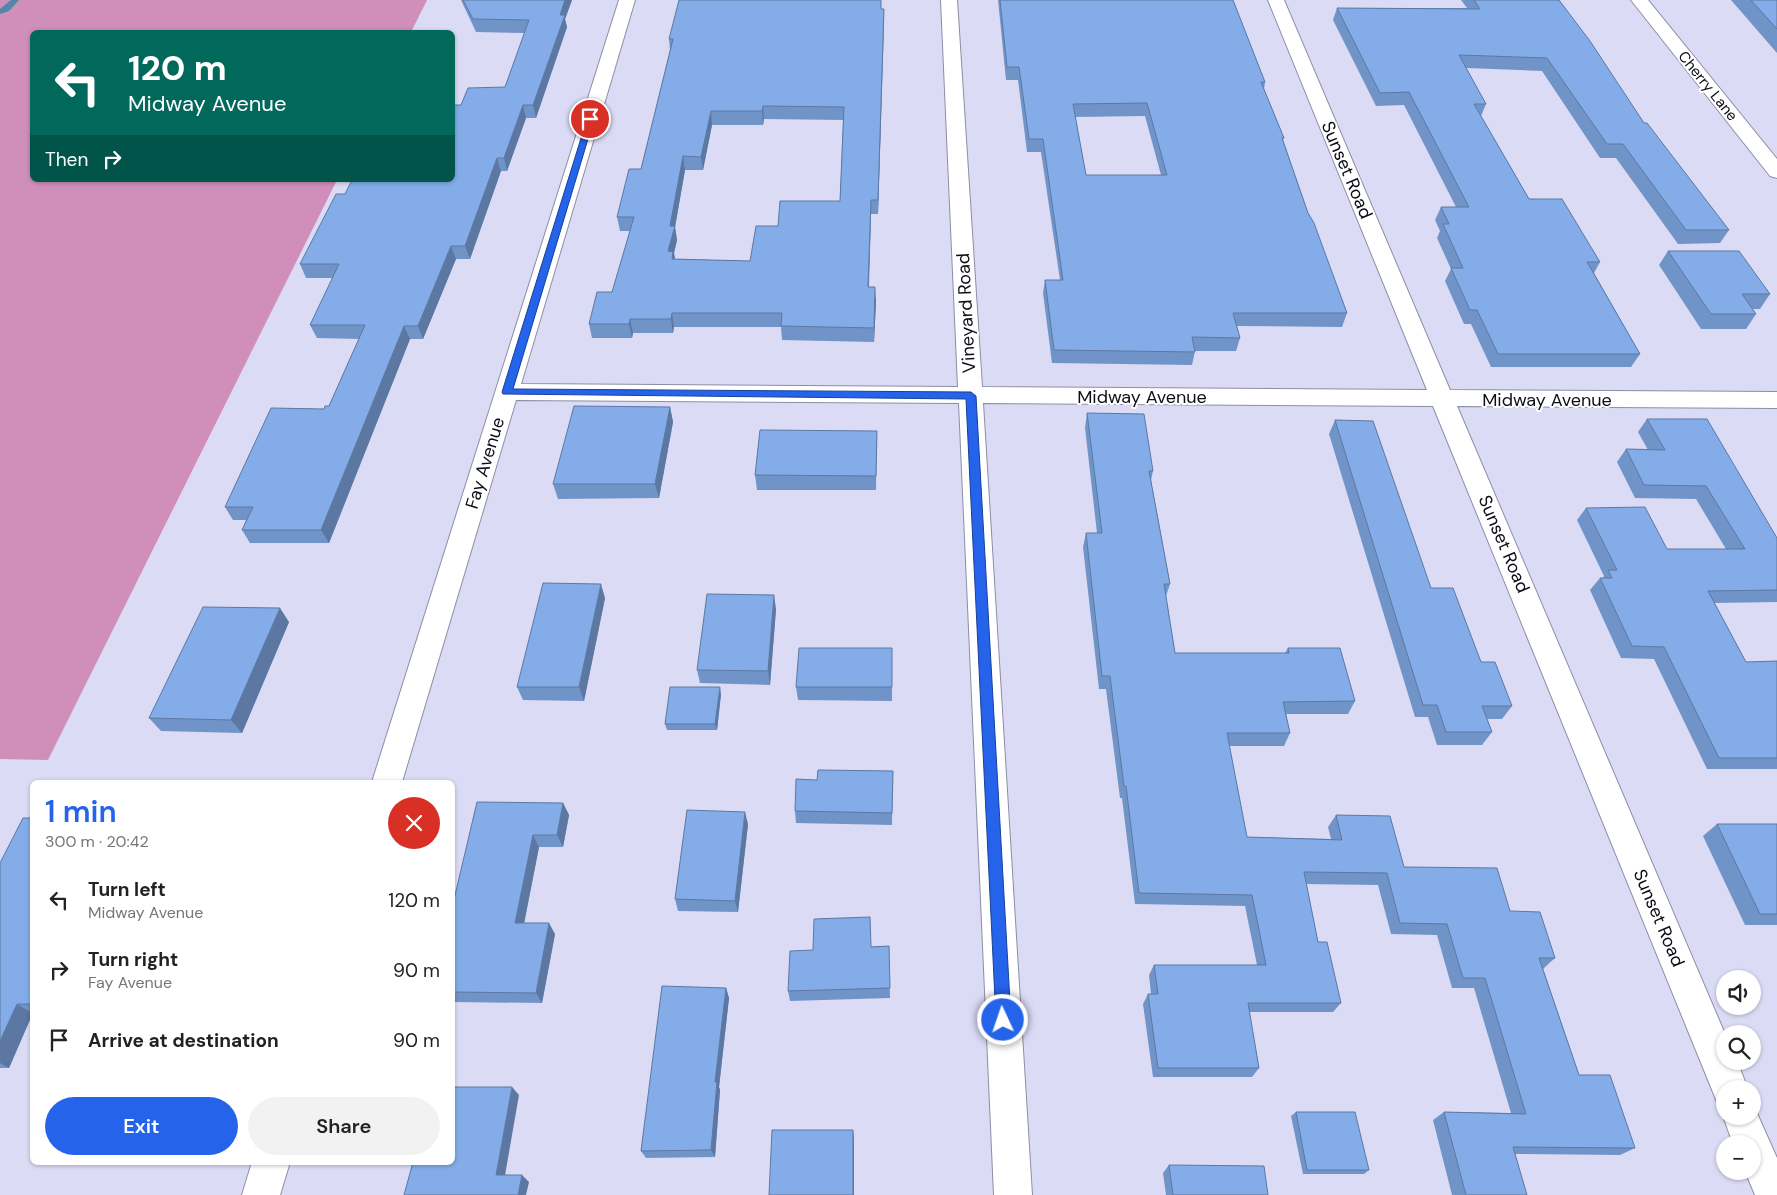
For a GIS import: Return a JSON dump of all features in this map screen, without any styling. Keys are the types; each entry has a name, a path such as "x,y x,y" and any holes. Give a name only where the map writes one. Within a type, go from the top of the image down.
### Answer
{"street":[{"name":"Fay Avenue","path":"388,780 627,0"},
{"name":"Vineyard Road","path":"949,0 1012,1195"},
{"name":"Sunset Road","path":"1276,0 1444,399 1726,1080"},
{"name":"Cherry Lane","path":"1639,0 1777,172"},
{"name":"Midway Avenue","path":"507,392 1777,400"},
{"path":"261,1195 270,1165"},
{"path":"1761,1165 1774,1195"}],"shaded area":[{"path":"0,0 427,0 412,30 30,30 30,182 336,182 48,760 0,759"}],"building":[{"path":"463,0 565,0 560,15 565,15 533,105 523,105 504,158 497,158 465,246 451,246 418,326 404,326 321,530 242,530 253,507 225,507 271,408 324,409 325,406 329,406 365,325 310,325 339,264 300,264 336,194 345,194 351,182 455,182 455,105 461,105 468,88 505,87 529,20 473,19"},
{"path":"679,0 881,0 881,9 884,9 878,200 871,200 868,287 875,287 874,328 781,326 782,313 672,313 671,319 630,319 629,324 589,324 597,292 612,292 634,217 617,217 629,169 641,169 673,39 669,39","holes":["763,106 844,107 840,201 780,201 778,226 756,226 750,261 672,259 673,252 668,251 675,226 670,226 683,156 701,157 711,111 762,111"]},
{"path":"1000,0 1233,0 1265,82 1261,82 1284,138 1282,138 1308,213 1314,223 1347,313 1233,313 1240,338 1192,337 1195,352 1054,350 1045,280 1063,280 1043,139 1029,139 1019,67 1007,67","holes":["1147,103 1167,175 1086,175 1073,104"]},
{"path":"1474,0 1559,0 1590,41 1644,123 1647,123 1729,230 1686,230 1623,144 1607,144 1547,58 1459,55 1486,104 1474,104 1529,199 1562,199 1600,262 1587,262 1640,354 1498,354 1477,310 1470,310 1451,268 1463,268 1443,224 1449,224 1441,207 1469,207 1409,92 1380,93 1337,8 1480,9"},
{"path":"1751,0 1777,0 1777,29"},
{"path":"1668,251 1739,251 1770,294 1742,294 1756,314 1711,314"},
{"path":"574,406 670,407 655,484 553,484"},
{"path":"1087,413 1144,414 1153,471 1149,471 1170,584 1164,584 1175,653 1289,653 1288,648 1340,648 1355,701 1283,702 1290,733 1227,733 1247,837 1342,840 1336,815 1390,816 1404,867 1497,868 1510,911 1540,912 1555,958 1539,958 1579,1075 1610,1075 1635,1148 1513,1147 1527,1195 1466,1195 1444,1112 1526,1114 1485,978 1463,978 1447,924 1400,923 1387,873 1304,872 1318,942 1327,942 1341,1003 1248,1003 1259,1068 1158,1068 1148,994 1158,994 1154,965 1266,965 1252,895 1139,893 1110,676 1102,676 1086,533 1102,533"},
{"path":"1647,419 1707,419 1777,538 1777,590 1708,591 1746,662 1777,661 1777,758 1719,758 1664,647 1632,646 1600,578 1612,578 1608,570 1617,570 1586,508 1645,507 1667,549 1745,549 1706,486 1644,485 1626,449 1665,450"},
{"path":"1335,420 1373,421 1431,588 1453,588 1481,662 1495,662 1512,706 1482,706 1492,732 1446,732 1437,705 1423,705"},
{"path":"760,430 877,431 876,476 755,475"},
{"path":"543,583 601,584 579,687 517,687"},
{"path":"707,594 774,595 768,671 697,670"},
{"path":"203,607 280,608 231,720 149,718"},
{"path":"799,648 892,648 892,687 796,687"},
{"path":"670,687 720,687 715,724 665,724"},
{"path":"818,770 893,771 892,813 795,811 796,779 817,780"},
{"path":"477,802 563,803 557,835 533,835 515,923 549,923 536,993 455,992 455,895"},
{"path":"687,810 745,812 735,901 675,899"},
{"path":"23,818 30,818 30,1004 17,1004 0,1041 0,863"},
{"path":"1717,824 1777,824 1777,914 1760,914"},
{"path":"870,917 871,947 889,946 890,988 788,991 790,951 813,950 814,919"},
{"path":"662,986 726,988 715,1082 717,1082 711,1150 641,1151"},
{"path":"455,1087 512,1087 496,1175 522,1175 518,1195 404,1195 412,1165 455,1165"},
{"path":"1296,1112 1355,1112 1369,1170 1307,1170"},
{"path":"772,1130 853,1130 853,1195 769,1195"},
{"path":"1169,1165 1264,1166 1268,1195 1173,1195"}],"waterway":[{"path":"0,12 15,0"}],"route":[{"path":"590,119 507,392 971,396 1003,1020"}]}
